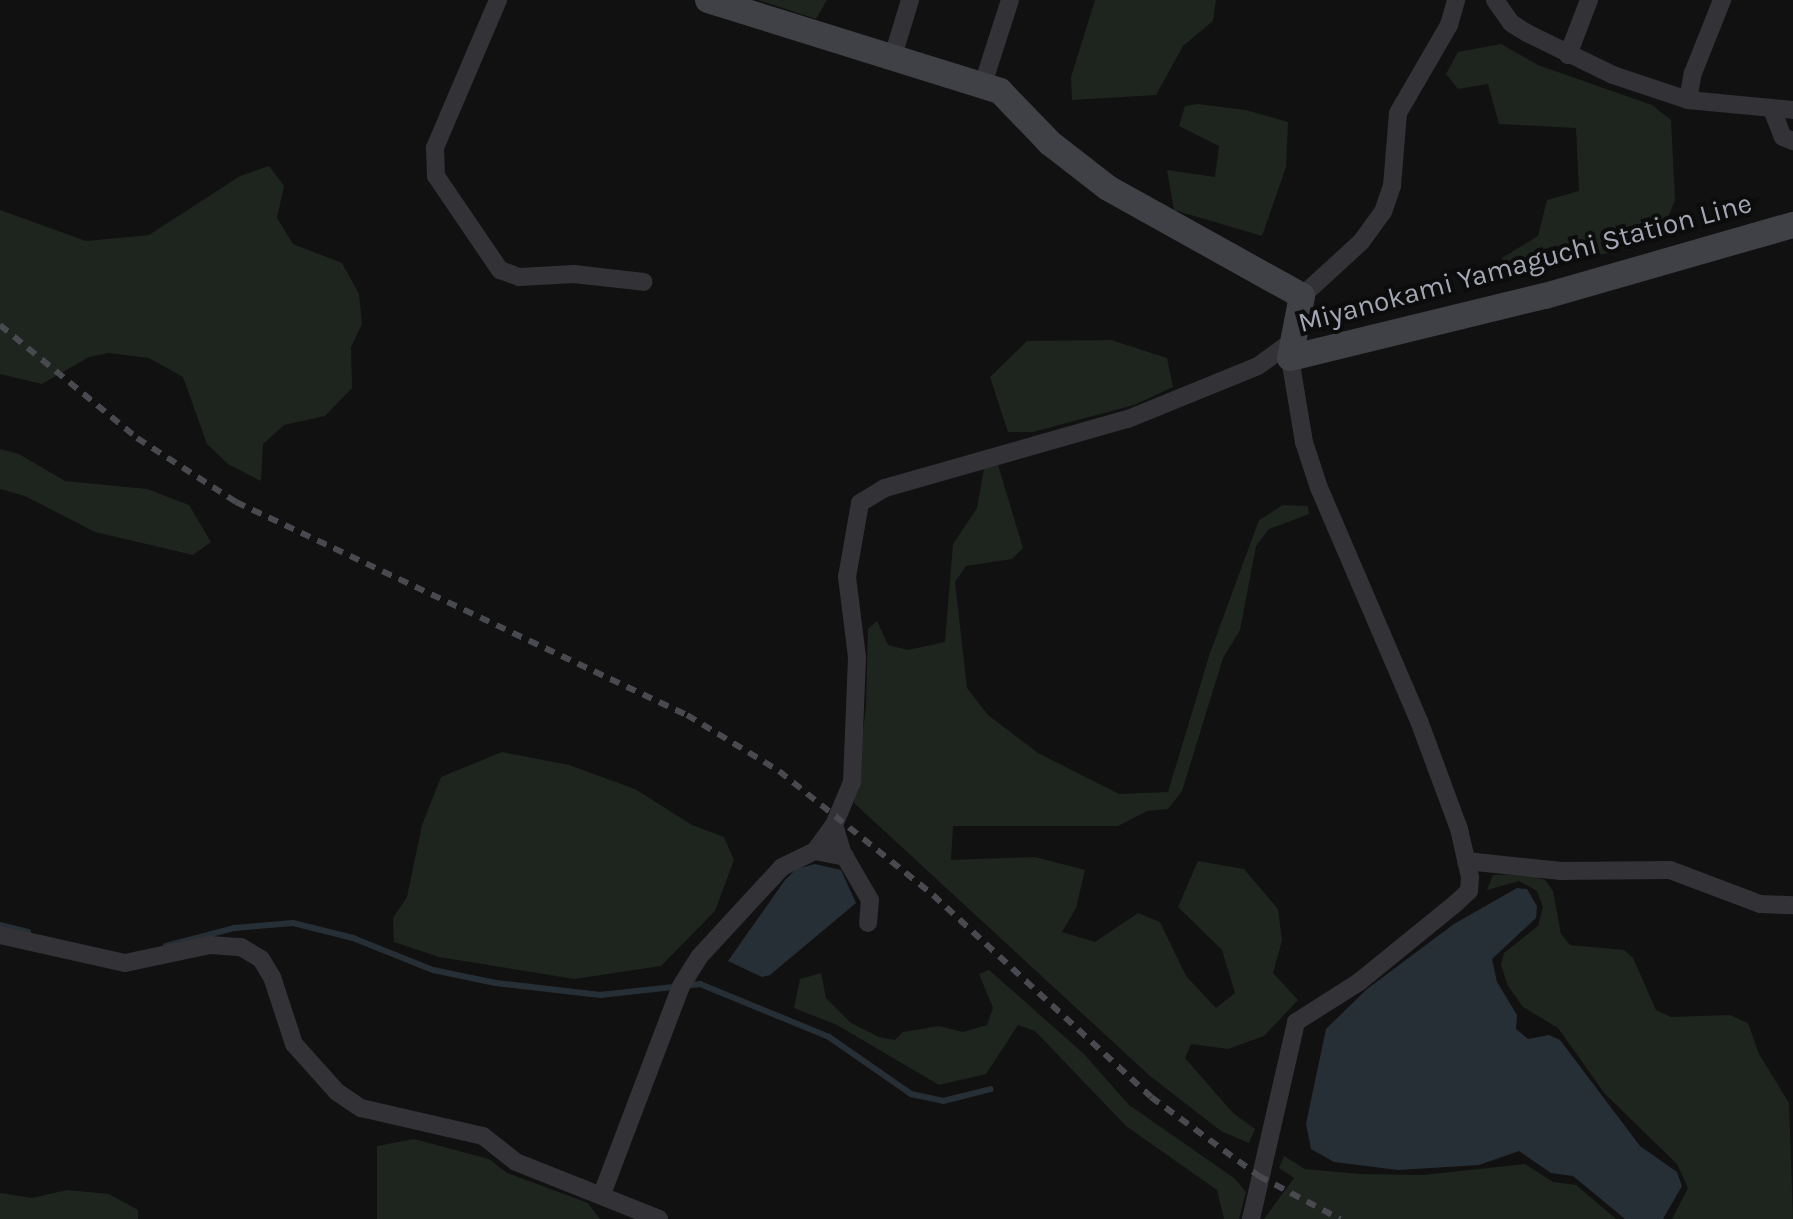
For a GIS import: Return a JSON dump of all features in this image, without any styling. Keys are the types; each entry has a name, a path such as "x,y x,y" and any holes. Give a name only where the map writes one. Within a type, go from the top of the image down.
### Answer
{"main road":[{"name":"Miyanokami Yamaguchi Station Line","path":"708,0 983,84 1013,101 1050,143 1108,188 1302,296 1290,350 1545,296 1793,225"}],"street":[{"path":"498,0 435,148 436,176 500,270 519,277 574,274 644,282"},
{"path":"893,56 910,0"},
{"path":"983,84 1010,0"},
{"path":"1302,296 1361,242 1383,212 1392,186 1398,113 1449,25 1456,0"},
{"path":"1495,0 1511,23 1568,55 1688,100 1793,110"},
{"path":"1568,55 1589,0"},
{"path":"1688,100 1693,73 1722,0"},
{"path":"1772,109 1783,137 1793,141"},
{"path":"602,1194 666,1024 699,957 782,867 815,851 834,825 852,782 857,657 847,577 860,503 885,488 1128,419 1290,350 1304,442 1319,488 1419,721 1466,861 1469,891 1359,982 1296,1022 1251,1219"},
{"path":"834,825 844,857 870,900 868,923"},
{"path":"815,851 844,857"},
{"path":"1466,861 1561,871 1670,870 1760,904 1793,905"},
{"path":"0,935 125,963 210,945 241,947 261,959 272,977 294,1044 337,1092 361,1108 483,1136 516,1162 659,1219"}],"shaded area":[{"path":"758,0 827,0 816,19"},
{"path":"1095,0 1216,0 1213,21 1183,46 1156,95 1072,100 1071,77"},
{"path":"1501,44 1538,65 1652,105 1671,120 1675,200 1665,225 1643,241 1608,253 1506,277 1502,258 1538,236 1547,200 1579,191 1576,128 1499,124 1488,84 1458,89 1446,74 1458,52"},
{"path":"1198,104 1246,110 1288,122 1286,167 1262,236 1174,210 1167,170 1215,177 1219,146 1179,126 1185,106"},
{"path":"269,166 284,186 277,218 293,244 342,263 359,294 362,324 351,347 352,388 325,416 284,425 263,444 261,481 228,464 207,444 183,377 149,358 109,353 89,357 42,384 0,374 0,210 86,241 149,235 240,176"},
{"path":"1111,340 1167,358 1173,387 1134,405 1033,432 1008,432 990,377 1027,341"},
{"path":"0,449 19,454 65,481 147,489 189,505 211,542 193,555 95,532 25,496 0,489"},
{"path":"998,465 1023,548 1012,559 966,566 955,582 967,688 988,715 1038,753 1119,794 1168,792 1210,653 1259,520 1283,505 1308,506 1309,514 1269,529 1256,546 1240,630 1223,658 1182,791 1168,809 1147,811 1118,826 953,826 951,860 1035,857 1085,870 1076,908 1062,932 1095,942 1138,913 1160,922 1186,976 1216,1008 1235,993 1222,950 1178,907 1198,861 1244,869 1278,909 1282,940 1273,973 1298,1000 1264,1036 1228,1049 1191,1044 1185,1058 1233,1113 1255,1129 1249,1143 1221,1131 1150,1076 854,803 866,707 868,629 877,621 888,645 908,650 945,642 953,544 977,508 984,469"},
{"path":"502,752 569,765 635,789 692,825 724,837 734,860 715,911 661,966 574,979 439,957 394,942 393,918 407,897 422,825 441,777"},
{"path":"815,864 841,870 856,903 770,975 762,977 728,961 785,880 796,869"},
{"path":"1526,874 1545,880 1553,891 1561,934 1570,945 1624,950 1633,958 1656,1010 1671,1017 1730,1015 1748,1023 1759,1054 1789,1103 1793,1219 1672,1219 1688,1188 1677,1164 1605,1094 1558,1028 1523,1007 1508,986 1501,965 1504,953 1538,926 1543,907 1537,891 1519,881 1487,890 1493,875"},
{"path":"1517,888 1527,889 1537,906 1536,918 1492,959 1497,982 1517,1015 1516,1029 1528,1039 1549,1035 1560,1040 1640,1146 1677,1172 1682,1186 1663,1219 1625,1219 1573,1176 1551,1173 1519,1151 1479,1165 1398,1170 1334,1162 1311,1149 1306,1124 1326,1029 1367,989 1454,924"},
{"path":"989,970 1083,1053 1129,1105 1234,1178 1246,1192 1239,1219 1224,1219 1217,1190 1126,1126 1035,1031 1018,1025 986,1074 939,1085 837,1025 794,1008 800,979 821,973 826,998 851,1023 879,1037 895,1040 903,1032 939,1026 963,1032 987,1025 993,1008 979,974"},
{"path":"414,1139 489,1159 507,1173 588,1203 600,1219 377,1219 377,1146"},
{"path":"1284,1156 1305,1169 1360,1174 1423,1175 1525,1164 1553,1182 1576,1185 1616,1219 1264,1219 1294,1178 1279,1168"},
{"path":"67,1190 109,1194 138,1210 138,1219 0,1219 0,1193 32,1198"}],"waterway":[{"path":"166,946 234,928 293,923 353,938 433,970 496,983 600,995 700,984 829,1037 911,1094 943,1101 991,1089"},
{"path":"0,925 28,932"}],"railway":[{"path":"0,325 137,438 236,502 687,715 779,771 933,895 1151,1097 1259,1176 1340,1219"}]}
